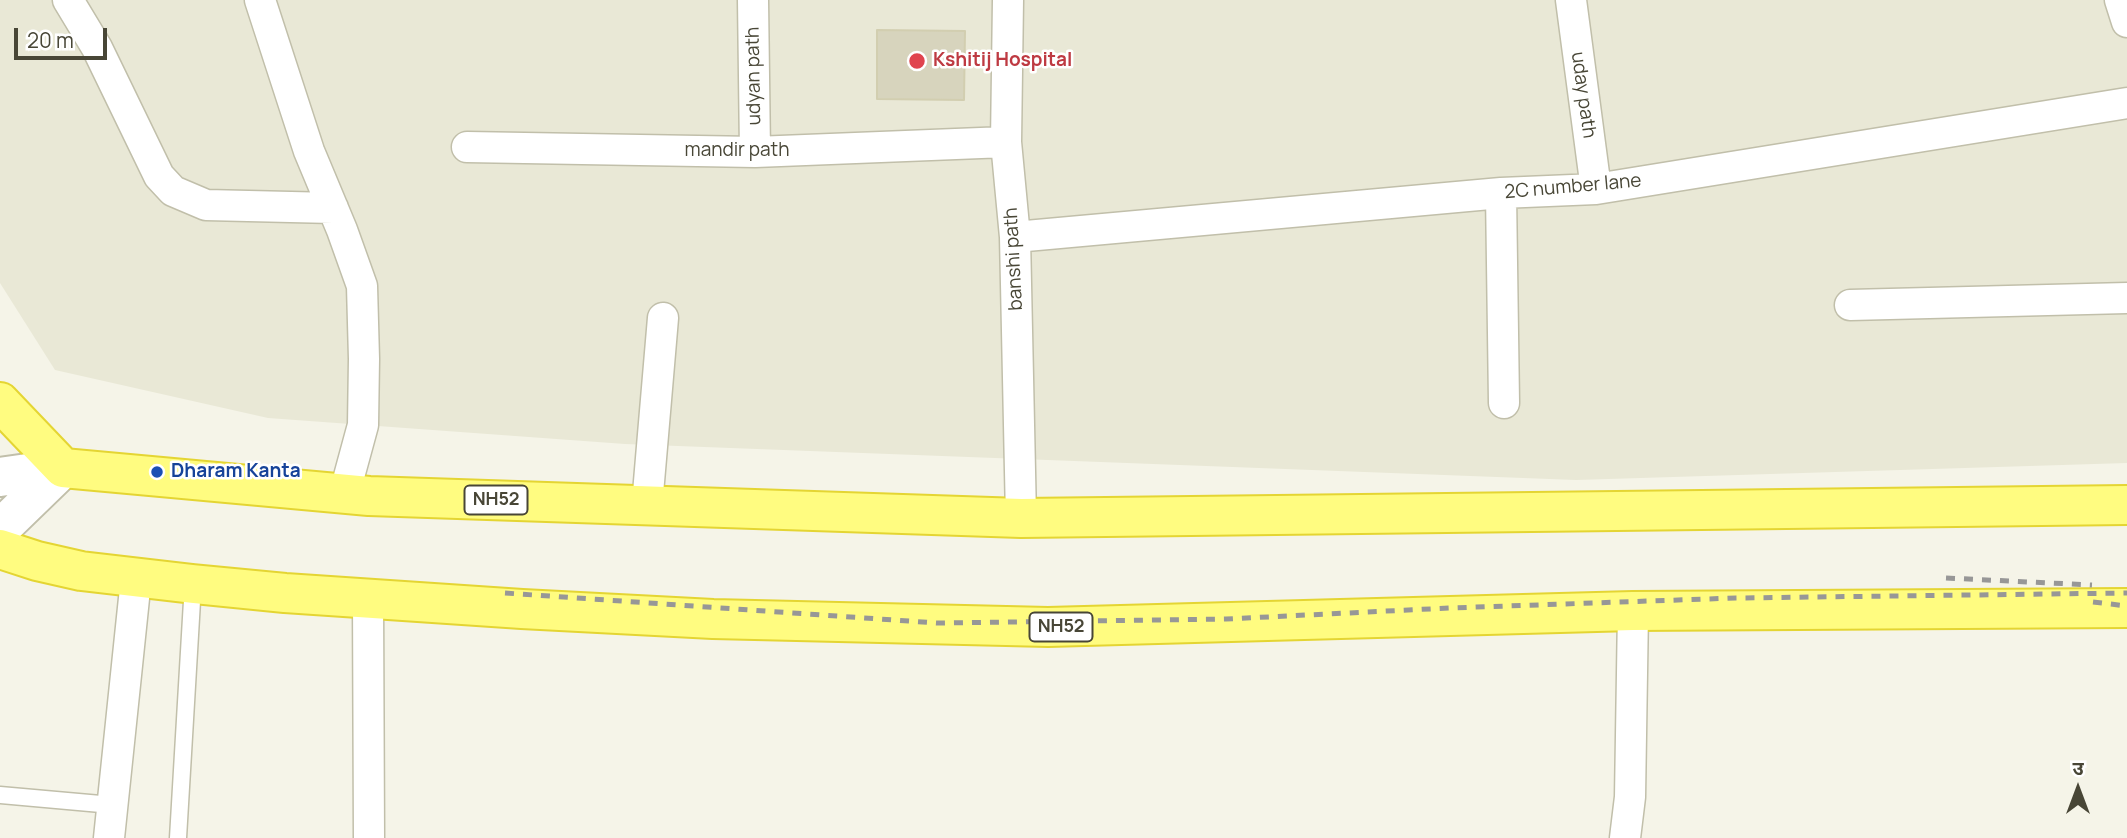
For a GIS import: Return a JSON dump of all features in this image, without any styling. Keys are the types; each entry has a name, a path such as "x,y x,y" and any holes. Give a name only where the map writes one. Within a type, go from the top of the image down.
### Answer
{"highway":[{"path":"0,402 63,468"},
{"name":"NH52","path":"63,468 344,495 1021,518 2127,505"},
{"name":"NH52","path":"0,549 37,561 136,579 368,599 713,619 1048,627 1633,611 2127,608"}],"street":[{"path":"68,0 97,48 159,176 173,191 206,205 333,208"},
{"path":"261,0 309,151 362,286 363,425 344,495"},
{"name":"udyan path","path":"753,0 755,152"},
{"name":"banshi path","path":"1008,0 1006,142 1015,237 1021,518"},
{"name":"uday path","path":"1571,0 1596,189"},
{"path":"2120,0 2127,22"},
{"name":"2C number lane","path":"1015,237 1501,193 1596,189 2127,103"},
{"name":"mandir path","path":"467,147 755,152 1006,142"},
{"path":"1501,193 1504,402"},
{"path":"1850,305 2127,298"},
{"path":"647,505 663,318"},
{"path":"0,477 63,468"},
{"path":"0,529 63,468"},
{"path":"109,838 136,579"},
{"path":"368,599 369,838"},
{"path":"1625,838 1630,797 1633,611"}],"lane":[{"path":"178,838 193,584"},
{"path":"0,795 112,805"}],"shaded area":[{"path":"0,0 2127,0 2127,463 1576,480 625,444 268,418 55,370 0,283"}],"building":[{"path":"877,30 965,31 964,100 877,99"}],"railway":[{"path":"1946,578 2092,585"},
{"path":"505,593 937,623 1226,619 1736,598 2127,593"},
{"path":"2093,602 2127,606"}],"place":[{"name":"Kshitij Hospital","path":"917,61"},
{"name":"Dharam Kanta","path":"157,472"}]}
